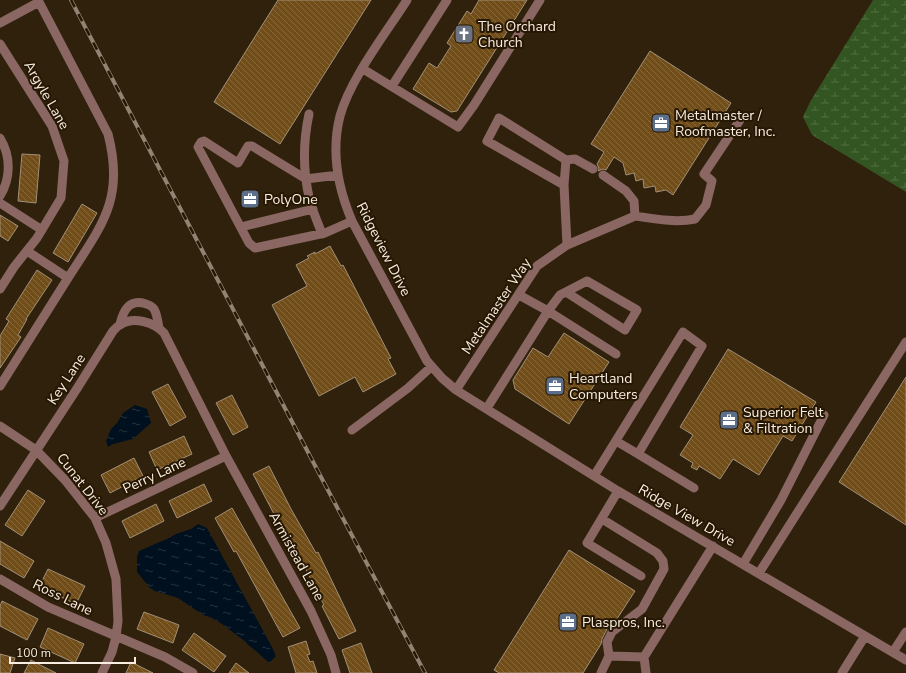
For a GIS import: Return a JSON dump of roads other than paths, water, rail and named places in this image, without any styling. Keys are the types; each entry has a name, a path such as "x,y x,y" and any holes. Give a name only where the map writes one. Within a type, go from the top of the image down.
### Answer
{"street":[{"name":"Ridgeview Drive","path":"407,0 350,91 340,116 336,147 338,175 345,205 352,221 427,361 431,367 456,390"},
{"path":"392,86 447,0"},
{"path":"363,69 458,127 474,105 540,0"},
{"path":"0,23 39,1 108,134 112,151 114,172 110,205 99,230 0,386"},
{"name":"Argyle Lane","path":"0,44 52,126 64,161 60,198 42,230 14,267 0,289"},
{"path":"309,114 304,143 306,179 310,201 322,234"},
{"path":"564,185 487,141 499,118 566,160 576,159 594,169"},
{"path":"603,175 626,191 634,201 635,216 659,220 688,221 695,219 706,205 712,180 704,174 740,120"},
{"path":"0,138 8,156 8,176 5,189 0,196"},
{"path":"338,175 306,179 252,146 248,146 238,163 204,141 201,142 198,147 249,243 255,248 322,234 352,221"},
{"path":"566,160 564,185 567,245"},
{"path":"0,203 42,230"},
{"path":"241,227 313,209"},
{"name":"Metalmaster Way","path":"456,390 538,266 567,245 635,216"},
{"path":"27,251 68,278"},
{"path":"487,408 548,311 560,295 587,281 637,310 625,330 566,292"},
{"path":"518,295 548,311 616,354"},
{"name":"Key Lane","path":"0,506 113,331 120,324 125,309 134,303 146,303 154,309 160,328 164,333 226,456"},
{"path":"120,324 132,321 143,322 160,328"},
{"path":"594,476 683,332 702,346 638,454"},
{"path":"758,573 906,342"},
{"path":"352,430 408,388 431,367"},
{"name":"Ridge View Drive","path":"456,390 618,491 906,660"},
{"path":"743,564 781,500 824,416"},
{"name":"Cunat Drive","path":"0,426 36,450 65,480 95,518 106,543 116,579 118,621 112,652 102,673"},
{"path":"616,441 694,488"},
{"name":"Perry Lane","path":"95,518 226,456"},
{"name":"Armistead Lane","path":"226,456 312,611 331,655 336,673"},
{"path":"618,491 587,542 641,576"},
{"path":"601,673 609,656 607,642 612,632 642,609 664,569 663,561 657,554 602,519"},
{"path":"646,673 644,657 713,546"},
{"name":"Ross Lane","path":"0,579 48,607 116,637"},
{"path":"893,652 906,632"},
{"path":"842,673 865,636"},
{"path":"116,637 165,657 193,673"},
{"path":"609,656 644,657"}],"water":[{"path":"135,405 147,409 151,423 133,439 113,444 108,447 106,441 111,429 123,413"},
{"path":"198,524 207,528 272,647 276,656 269,663 246,642 219,622 203,615 178,598 150,588 137,572 137,557 139,551 176,534 191,529"}],"railway":[{"path":"71,0 425,673"}],"place":[{"name":"The Orchard Church","path":"464,34"},
{"name":"Metalmaster / Roofmaster, Inc.","path":"661,123"},
{"name":"PolyOne","path":"250,199"},
{"name":"Heartland Computers","path":"555,386"},
{"name":"Superior Felt & Filtration","path":"729,420"},
{"name":"Plaspros, Inc.","path":"568,622"}]}
